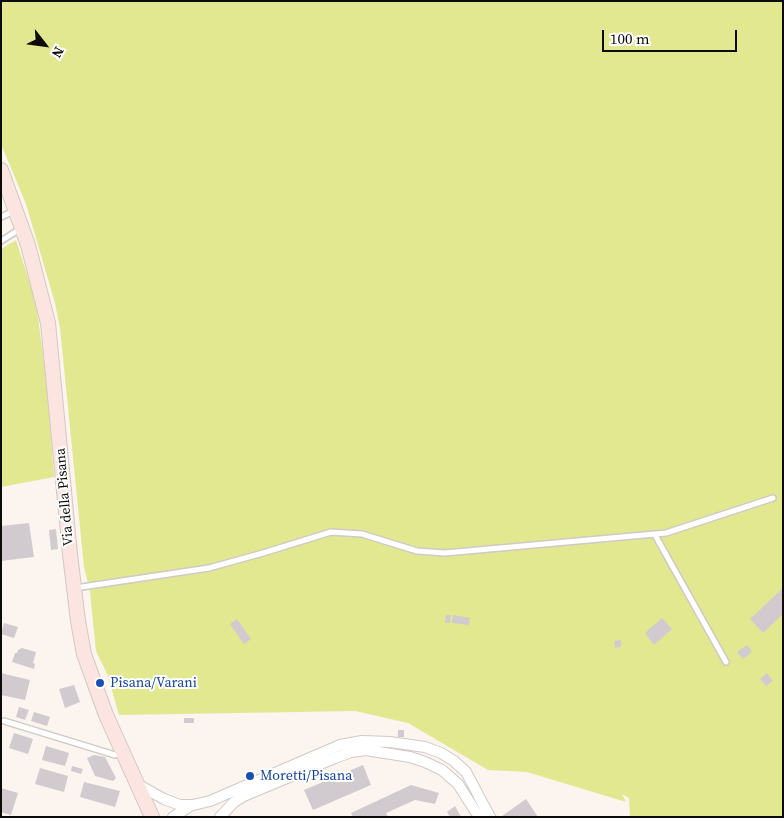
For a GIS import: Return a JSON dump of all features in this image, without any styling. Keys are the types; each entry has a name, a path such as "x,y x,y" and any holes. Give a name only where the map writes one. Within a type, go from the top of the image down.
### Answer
{"main road":[{"name":"Via della Pisana","path":"1,170 16,209 37,276 49,331 74,589 84,654 96,690 152,817"}],"street":[{"path":"136,783 164,799 180,805 193,805 210,801 336,747 357,742 390,742 425,747 451,759 466,772 490,817"},
{"path":"398,755 407,748 418,750 437,756 466,772"},
{"path":"220,817 234,802 244,796 351,752 368,750 425,762 448,774 462,788 480,817"},
{"path":"174,817 193,805"}],"lane":[{"path":"1,216 16,209"},
{"path":"1,241 22,227"},
{"path":"74,589 209,568 263,554 331,532 362,534 417,551 435,554 655,535 773,498"},
{"path":"655,535 726,662"},
{"path":"4,721 115,754 122,750"}],"green space":[{"path":"1,1 783,1 783,817 630,817 629,798 622,794 626,802 527,772 488,770 408,723 355,711 119,715 108,676 96,651 90,592 84,567 60,328 55,303 26,204 1,144"},
{"path":"16,240 36,303 47,384 54,477 1,487 1,249"}],"building":[{"path":"29,523 34,557 1,561 1,526"},
{"path":"56,529 58,549 51,550 49,530"},
{"path":"783,588 783,614 763,633 750,619"},
{"path":"446,615 451,615 450,623 445,623"},
{"path":"453,615 470,618 469,625 452,623"},
{"path":"662,618 672,629 654,645 645,633"},
{"path":"237,619 251,639 244,644 230,624"},
{"path":"4,623 18,627 14,638 1,634"},
{"path":"621,640 621,647 615,648 614,641"},
{"path":"747,645 752,652 743,659 737,652"},
{"path":"22,648 36,652 33,663 35,664 34,669 12,662 15,653"},
{"path":"1,673 30,680 25,700 1,695"},
{"path":"767,673 773,681 766,686 760,679"},
{"path":"74,685 80,702 65,708 59,689"},
{"path":"19,707 29,710 25,720 16,717"},
{"path":"34,712 50,717 47,726 31,721"},
{"path":"184,718 194,718 194,723 184,723"},
{"path":"398,730 404,730 404,737 398,737"},
{"path":"14,733 33,739 28,754 9,748"},
{"path":"46,746 69,753 65,766 42,760"},
{"path":"94,755 105,757 116,778 113,781 95,776 87,758"},
{"path":"363,765 371,785 313,810 304,790"},
{"path":"72,766 83,769 81,774 71,771"},
{"path":"40,768 68,776 64,792 35,784"},
{"path":"84,782 120,791 115,807 80,797"},
{"path":"411,785 439,793 435,804 415,800 386,813 388,817 353,817 351,813"},
{"path":"1,788 18,793 11,815 1,812"},
{"path":"526,799 538,817 502,816"},
{"path":"455,806 461,817 450,817 447,812"}],"place":[{"name":"Pisana/Varani","path":"100,683"},
{"name":"Moretti/Pisana","path":"250,776"}]}
